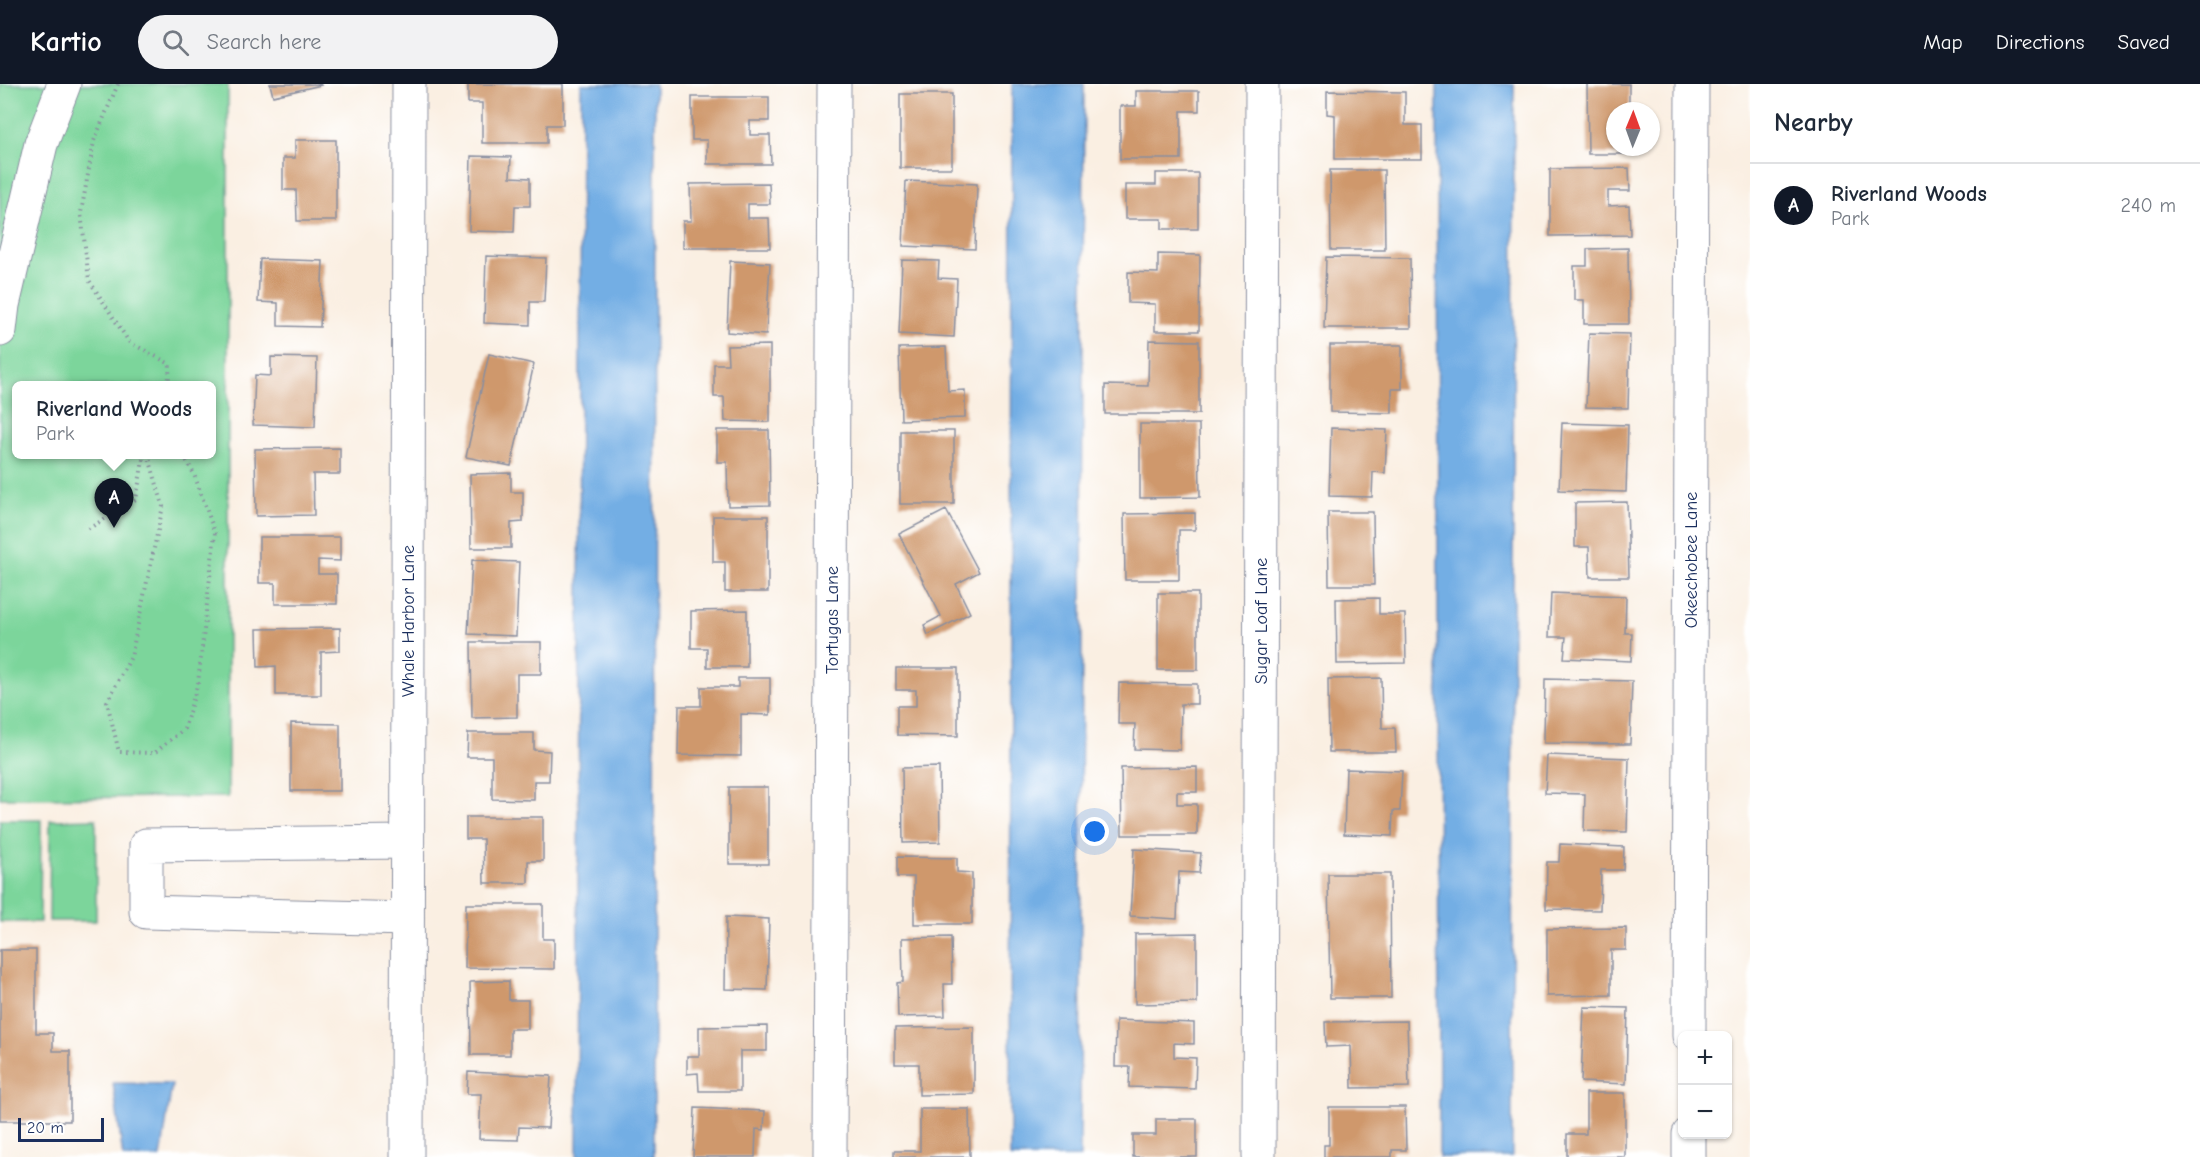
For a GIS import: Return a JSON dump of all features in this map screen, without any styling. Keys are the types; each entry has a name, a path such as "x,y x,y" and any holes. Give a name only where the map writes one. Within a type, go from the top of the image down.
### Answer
{"street":[{"path":"0,330 3,305 41,144 64,84"},
{"name":"Whale Harbor Lane","path":"406,1157 408,84"},
{"name":"Tortugas Lane","path":"830,1157 834,84"},
{"name":"Sugar Loaf Lane","path":"1259,1157 1262,84"},
{"name":"Okeechobee Lane","path":"1689,1031 1692,84"},
{"path":"407,842 146,845 146,912 407,919"},
{"path":"1689,1139 1689,1157"}],"path":[{"path":"118,84 94,141 81,213 89,280 129,342 170,364 168,381"},
{"path":"88,529 136,500 145,459"},
{"path":"148,459 164,506 131,657 107,702 119,752 154,753 184,729 198,683 215,533 194,474 186,459"}],"green space":[{"path":"0,84 228,84 228,797 0,798"},
{"path":"96,819 96,921 49,921 50,820"},
{"path":"0,820 41,820 40,922 0,922"}],"water":[{"path":"581,84 655,84 654,1157 577,1157"},
{"path":"1012,84 1084,84 1080,1157 1010,1157"},
{"path":"1437,84 1514,84 1512,1157 1439,1157"},
{"path":"113,1083 172,1084 161,1157 123,1157"}],"building":[{"path":"270,84 320,84 321,85 273,96"},
{"path":"468,84 563,84 563,125 547,125 547,143 482,143 482,103 468,103"},
{"path":"1587,84 1629,84 1629,102 1606,102 1606,154 1588,154"},
{"path":"1136,91 1199,91 1199,111 1181,111 1181,159 1120,159 1120,106 1136,106"},
{"path":"1327,91 1405,92 1405,125 1422,125 1422,159 1335,159 1335,115 1327,114"},
{"path":"900,94 952,94 952,168 900,168"},
{"path":"692,97 769,97 769,121 750,121 750,135 770,135 771,164 707,164 707,140 692,140"},
{"path":"295,140 336,140 336,221 297,221 296,190 283,190 283,158 295,158"},
{"path":"471,156 511,157 510,177 530,178 530,206 515,206 514,232 469,231"},
{"path":"1629,168 1630,191 1608,191 1608,206 1629,205 1630,235 1550,236 1550,169"},
{"path":"1330,170 1384,170 1385,250 1331,250"},
{"path":"1156,173 1198,173 1198,229 1162,229 1162,219 1125,219 1125,185 1156,185"},
{"path":"906,181 977,184 975,249 903,246"},
{"path":"769,183 770,204 748,204 748,218 769,218 770,248 683,248 683,221 691,221 690,184"},
{"path":"1628,248 1629,324 1584,324 1584,300 1574,300 1574,266 1587,266 1587,249"},
{"path":"1158,254 1200,255 1199,331 1155,331 1155,304 1128,303 1128,272 1158,273"},
{"path":"486,256 546,258 544,302 530,302 530,325 484,323"},
{"path":"1326,257 1410,258 1411,328 1324,328"},
{"path":"260,259 323,261 320,327 278,326 278,303 258,302"},
{"path":"902,260 939,261 938,278 957,279 954,337 899,334"},
{"path":"730,261 770,263 766,335 727,332"},
{"path":"1589,333 1630,334 1628,408 1586,407"},
{"path":"1149,340 1199,341 1199,414 1105,414 1105,385 1148,386"},
{"path":"770,345 770,422 725,421 724,397 714,397 714,364 728,364 727,346"},
{"path":"1330,345 1402,345 1402,389 1392,389 1392,413 1330,412"},
{"path":"946,347 948,391 965,390 965,418 901,420 899,348"},
{"path":"489,354 534,364 511,466 466,457"},
{"path":"271,357 317,358 315,427 253,425 255,375 271,376"},
{"path":"1562,423 1628,425 1626,492 1559,490"},
{"path":"1140,424 1199,424 1200,497 1140,498"},
{"path":"1331,428 1387,430 1385,473 1373,472 1372,497 1329,496"},
{"path":"717,430 769,430 770,505 728,506 727,462 717,462"},
{"path":"900,431 954,431 954,504 900,504"},
{"path":"340,448 340,474 313,474 314,515 256,516 255,449"},
{"path":"511,473 511,492 523,492 523,522 511,523 511,548 471,548 470,474"},
{"path":"1627,502 1629,577 1590,577 1589,547 1575,547 1575,503"},
{"path":"946,510 979,572 956,584 970,613 928,635 924,625 941,616 899,534"},
{"path":"1328,512 1373,512 1374,585 1329,585"},
{"path":"1195,513 1195,530 1179,530 1179,580 1125,580 1124,514"},
{"path":"713,516 768,516 768,592 725,592 725,562 713,562"},
{"path":"259,537 340,537 340,561 318,560 318,574 337,574 337,604 275,604 275,583 259,583"},
{"path":"472,560 519,562 516,636 468,634"},
{"path":"1158,593 1198,593 1198,670 1158,670"},
{"path":"1551,593 1626,596 1625,633 1632,633 1631,661 1564,658 1566,637 1549,637"},
{"path":"1379,598 1379,614 1405,614 1406,663 1337,664 1336,599"},
{"path":"747,610 747,667 707,667 707,648 691,648 691,611"},
{"path":"340,628 340,651 321,652 321,695 276,695 276,666 258,667 257,629"},
{"path":"471,642 541,642 541,674 517,674 517,717 472,718"},
{"path":"896,668 958,668 958,736 897,735 897,706 916,706 916,690 896,690"},
{"path":"738,678 770,678 770,715 741,714 741,756 678,755 679,706 701,706 701,687 738,687"},
{"path":"1381,678 1382,728 1395,728 1396,752 1329,752 1328,679"},
{"path":"1545,679 1632,681 1630,744 1544,743"},
{"path":"1119,683 1197,684 1197,704 1181,704 1180,750 1134,749 1135,724 1118,724"},
{"path":"291,723 340,724 340,791 291,791"},
{"path":"468,733 534,733 534,750 550,751 549,781 534,781 534,800 492,799 492,757 467,757"},
{"path":"1547,755 1629,758 1627,832 1584,831 1585,794 1545,793"},
{"path":"939,767 940,842 903,843 902,768"},
{"path":"1197,767 1197,792 1177,792 1177,804 1197,804 1197,835 1122,835 1121,768"},
{"path":"1346,769 1402,771 1400,811 1393,811 1392,836 1344,834"},
{"path":"729,787 768,787 768,864 729,864"},
{"path":"466,817 543,817 543,861 528,861 528,883 484,883 483,839 466,839"},
{"path":"1560,844 1624,847 1623,870 1601,870 1600,910 1546,909 1547,862 1559,862"},
{"path":"1134,849 1201,853 1199,873 1179,872 1177,919 1130,916"},
{"path":"897,857 957,858 957,872 972,873 972,924 914,924 914,877 897,877"},
{"path":"1328,874 1390,874 1391,998 1330,998"},
{"path":"466,904 543,904 543,939 554,939 554,969 465,968"},
{"path":"726,917 769,919 767,990 725,989"},
{"path":"1626,928 1626,950 1611,950 1611,995 1547,996 1547,929"},
{"path":"1197,933 1197,1003 1135,1004 1135,934"},
{"path":"951,937 952,984 944,984 945,1016 898,1017 897,983 903,982 902,938"},
{"path":"0,950 36,950 36,1033 53,1033 53,1051 70,1051 70,1121 0,1121"},
{"path":"509,981 509,1000 528,1000 528,1029 510,1029 510,1055 471,1055 470,982"},
{"path":"1584,1007 1628,1008 1626,1084 1581,1082"},
{"path":"1116,1020 1194,1023 1194,1044 1174,1043 1174,1057 1196,1058 1195,1089 1129,1087 1130,1067 1115,1067"},
{"path":"1407,1021 1409,1087 1352,1088 1351,1046 1326,1047 1325,1022"},
{"path":"767,1026 767,1051 740,1051 740,1091 699,1091 698,1073 687,1074 687,1056 699,1056 699,1027"},
{"path":"974,1027 974,1094 919,1095 919,1064 895,1064 895,1028"},
{"path":"468,1072 551,1076 548,1128 519,1127 518,1140 479,1139 481,1094 467,1094"},
{"path":"1586,1093 1625,1093 1625,1157 1567,1157 1567,1134 1586,1134"},
{"path":"1329,1107 1405,1107 1406,1150 1392,1150 1392,1157 1324,1157 1324,1145 1329,1145"},
{"path":"695,1108 765,1111 764,1130 756,1129 755,1157 693,1157"},
{"path":"920,1109 969,1109 970,1157 894,1157 894,1151 920,1151"},
{"path":"1156,1119 1197,1119 1197,1157 1133,1157 1133,1135 1156,1135"}],"place":[{"name":"Riverland Woods","path":"114,528"}]}
